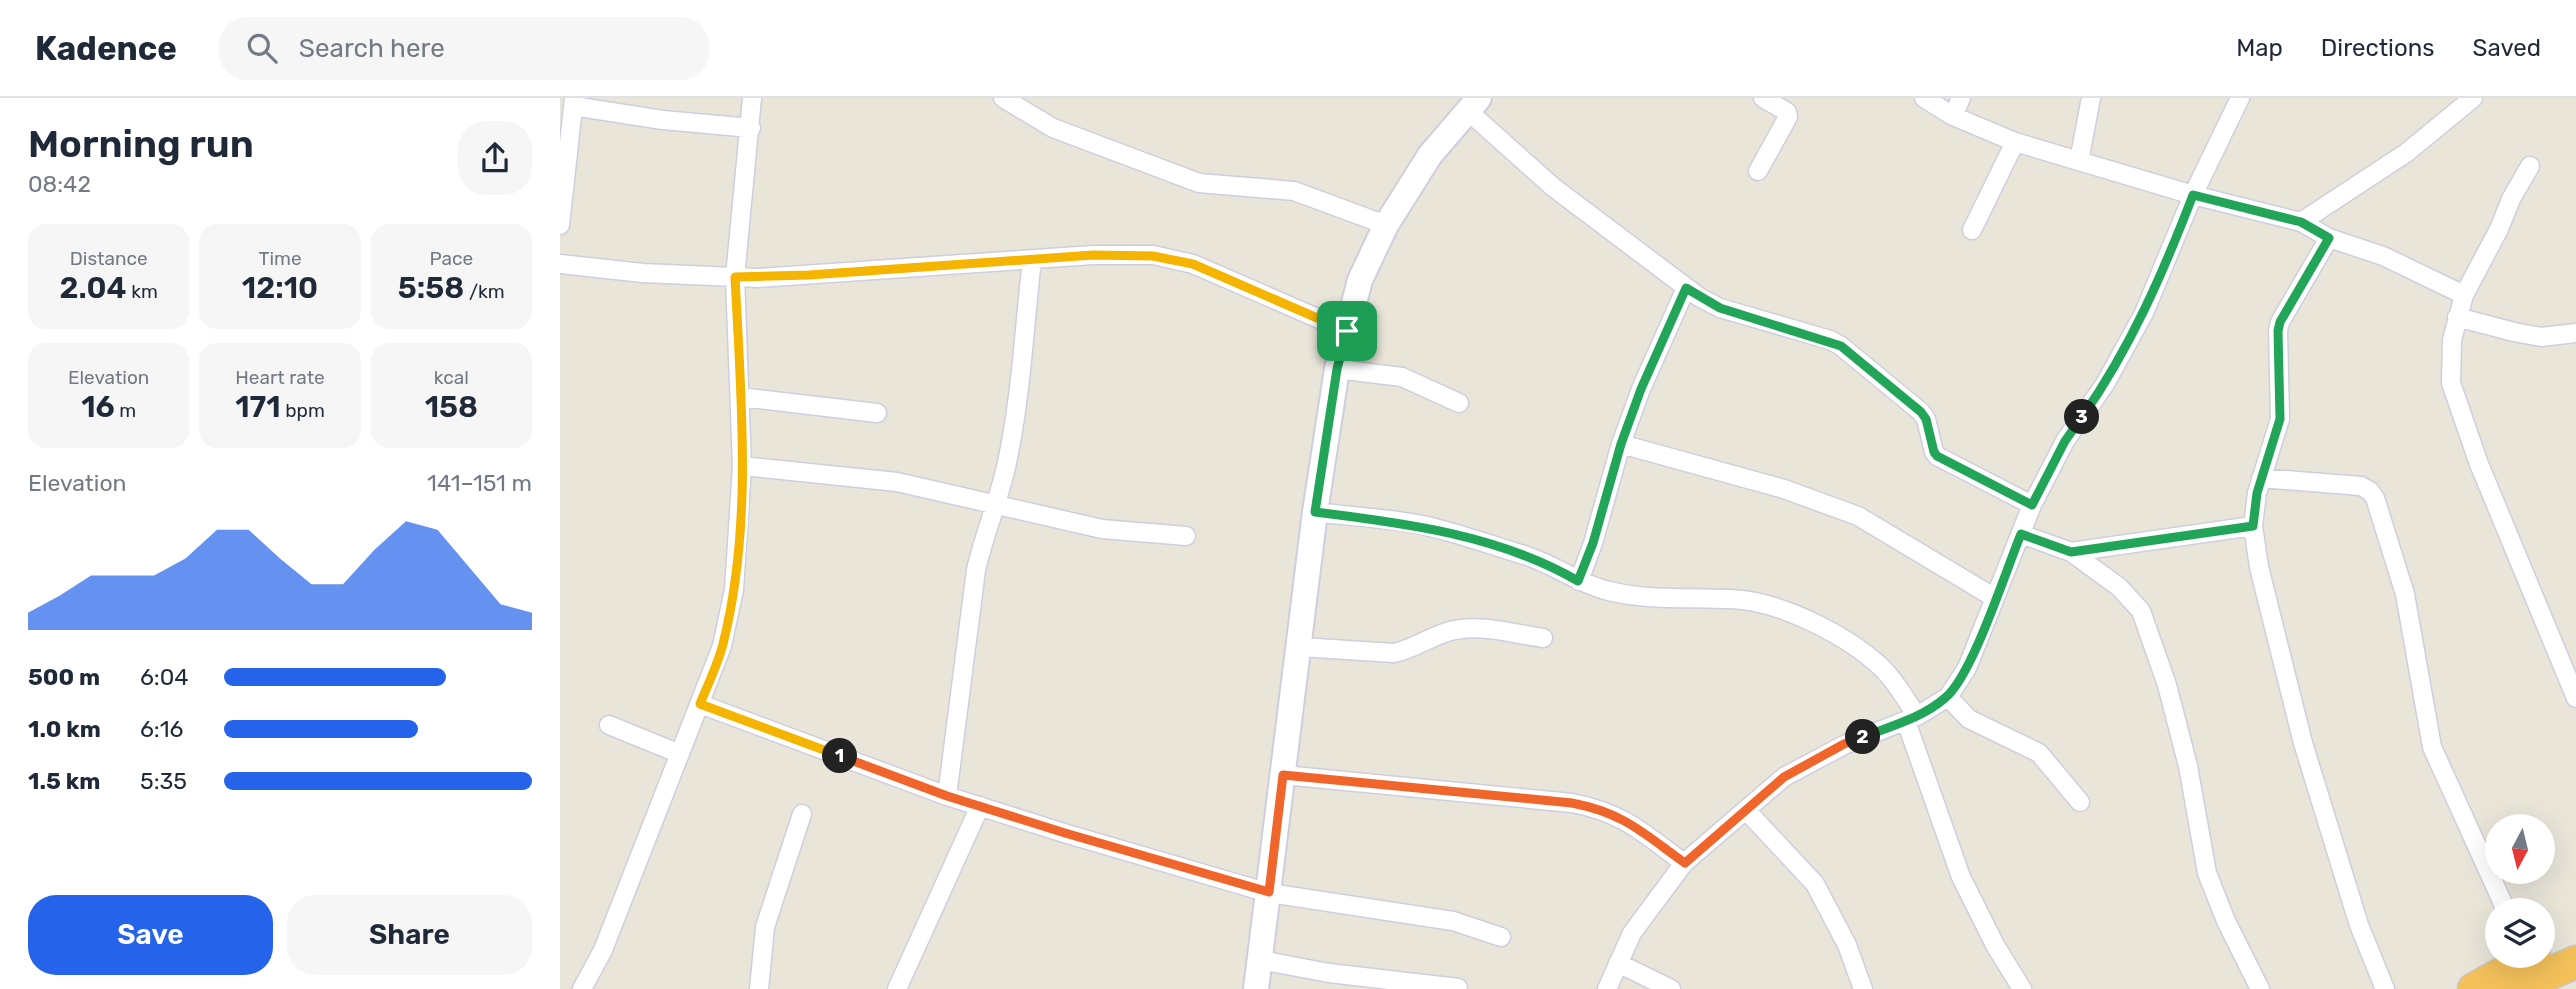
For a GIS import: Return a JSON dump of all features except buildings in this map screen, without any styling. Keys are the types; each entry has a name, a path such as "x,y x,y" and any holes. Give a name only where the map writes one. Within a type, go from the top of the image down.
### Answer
{"highway":[{"path":"2555,947 2576,940"},
{"path":"2514,989 2576,962"},
{"path":"2474,989 2510,968"}],"street":[{"path":"582,989 603,950 700,704 722,646 734,590 742,466 735,277 752,98"},
{"path":"1003,98 1053,128 1199,183 1294,191 1386,225"},
{"path":"1758,171 1788,117 1787,112 1763,98"},
{"path":"1924,98 1953,116 2014,142 2193,195 2301,222 2329,238 2383,256 2464,295"},
{"path":"1953,116 1961,98"},
{"path":"2080,161 2091,98"},
{"path":"1607,989 1632,933 1685,863 1745,810 1784,777 1844,744 1911,718 1948,697 1967,668 2032,505 2065,441 2105,384 2144,313 2193,195 2240,98"},
{"path":"2301,222 2406,153 2473,98"},
{"path":"560,225 573,102 663,120 751,128"},
{"path":"1256,989 1315,512 1337,369 1360,280 1386,225 1430,155 1474,104 1553,187 1686,288 1720,308 1841,346 1921,412 1926,419 1937,456 2032,505"},
{"path":"1972,230 2014,142"},
{"path":"2530,166 2464,295 2452,340 2451,383 2479,464 2576,698"},
{"path":"2329,238 2280,322 2280,419 2261,478 2253,526 2259,567 2303,743 2359,925 2385,989"},
{"path":"560,264 643,273 735,277 1093,255 1153,256 1193,264 1347,331"},
{"path":"947,796 976,570 997,503 1015,418 1031,260"},
{"path":"1578,581 1597,532 1621,444 1641,389 1686,288"},
{"path":"2457,317 2541,337 2576,333"},
{"path":"1337,369 1402,377 1459,404"},
{"path":"741,397 877,413"},
{"path":"1621,444 1784,489 1858,516 1995,598"},
{"path":"742,466 897,482 1102,529 1186,536"},
{"path":"2261,478 2361,486 2375,498 2405,594 2432,747 2501,898"},
{"path":"1315,512 1430,527 1530,557 1578,581 1609,591 1631,595 1744,600 1783,611 1829,631 1858,648 1884,670 1911,718 1961,877 1995,945 2022,989"},
{"path":"2071,552 2253,526"},
{"path":"2021,534 2071,552 2119,587 2141,611 2167,685 2188,766 2207,873 2226,921 2260,989"},
{"path":"1300,646 1394,653 1405,651 1450,631 1464,629 1544,638"},
{"path":"1948,697 1969,719 2039,753 2080,802"},
{"path":"700,704 947,796 1269,892 1453,920 1500,937"},
{"path":"609,726 680,754"},
{"path":"1283,775 1572,803 1600,809 1625,820 1685,863"},
{"path":"897,989 980,806"},
{"path":"1745,810 1815,884 1847,945 1863,989"},
{"path":"758,989 765,927 802,814"},
{"path":"1260,960 1341,975 1458,988"},
{"path":"1618,963 1671,989"}],"route":[{"path":"2193,195 2301,222 2329,238 2280,322 2280,419 2257,493 2253,526 2071,552 2021,534 1967,668 1948,697 1917,716 1844,744 1784,777 1685,863 1625,820 1600,809 1572,803 1283,775 1269,892 947,796 700,704 722,646 734,590 742,491 735,277 809,275 1093,255 1153,256 1193,264 1347,331 1337,369 1315,512 1430,527 1530,557 1578,581 1593,543 1621,444 1641,389 1686,288 1720,308 1841,346 1921,412 1926,419 1937,456 2032,505 2065,441 2105,384 2144,313 2193,195"}]}
